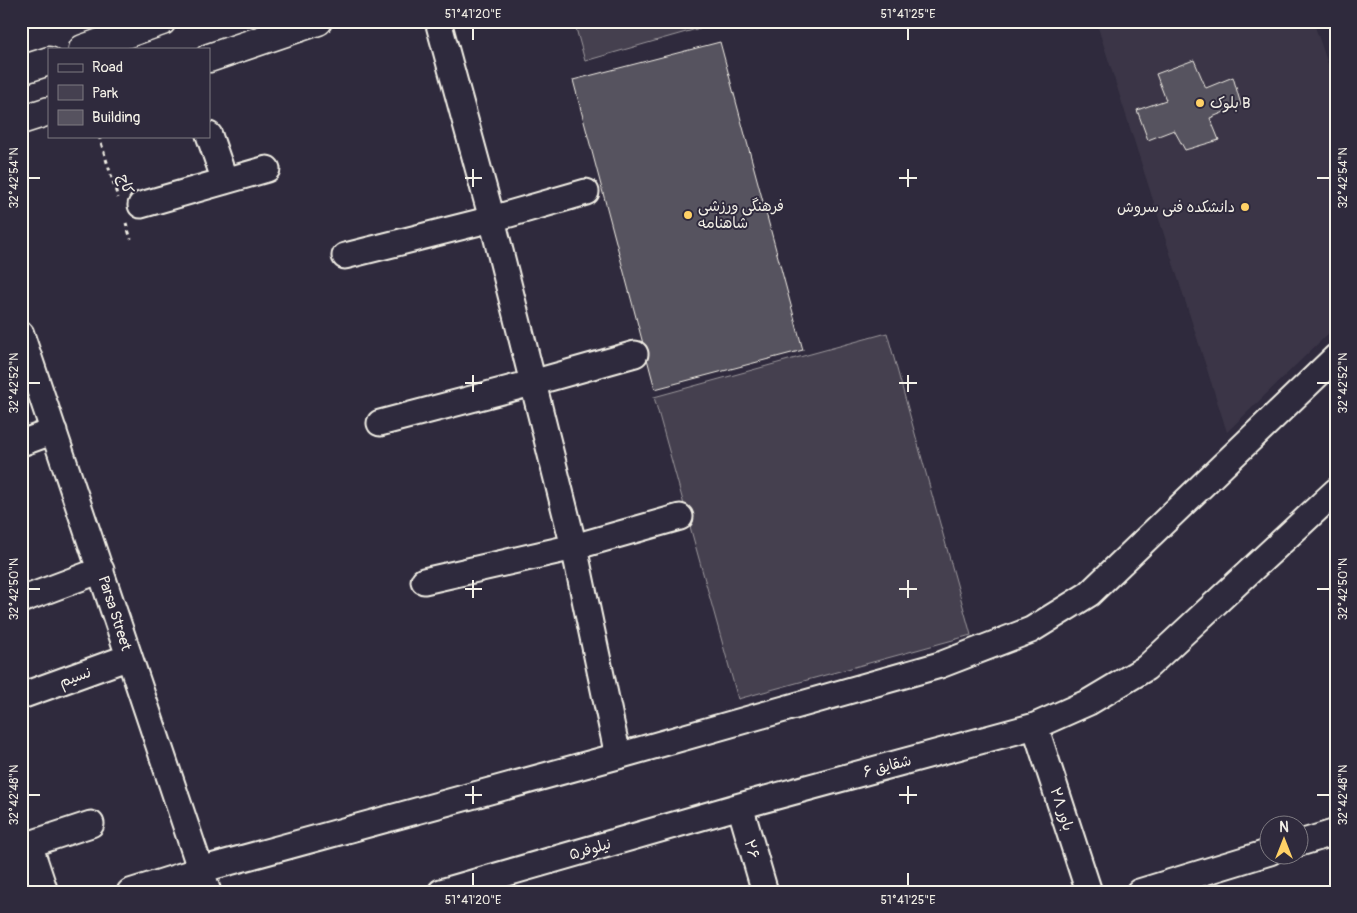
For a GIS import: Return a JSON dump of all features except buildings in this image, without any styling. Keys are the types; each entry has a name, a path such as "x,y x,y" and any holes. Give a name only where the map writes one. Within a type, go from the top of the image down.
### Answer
{"main road":[{"path":"210,58 318,21"},
{"path":"86,48 151,23"},
{"path":"21,70 48,61"},
{"path":"21,120 48,111"}],"street":[{"path":"438,21 492,219 574,547 618,756"},
{"path":"210,138 225,181"},
{"path":"129,209 267,169"},
{"path":"345,256 492,219 586,192"},
{"name":"Parsa Street","path":"22,341 101,570 204,881"},
{"path":"380,422 635,354"},
{"path":"130,892 204,881 618,756 940,665 1031,630 1089,594 1336,357"},
{"path":"21,443 54,431"},
{"name":"شقایق ۶","path":"740,806 1035,726 1089,702 1146,668 1336,491"},
{"path":"424,581 574,547 680,517"},
{"path":"21,600 101,570"},
{"name":"نسیم","path":"21,696 129,657"},
{"name":"باور ۲۸","path":"1035,726 1089,892"},
{"name":"۲۶","path":"740,806 764,892"},
{"name":"نیلوفر۵","path":"441,892 740,806"},
{"path":"45,892 25,845 91,824"},
{"path":"1310,840 1336,832"},
{"path":"1139,892 1260,855"}],"path":[{"name":"کاج","path":"100,138 129,209 131,239"}],"shaded area":[{"name":"دانشکده فنی سروش","path":"1096,21 1313,21 1336,87 1336,326 1227,432"}],"green space":[{"path":"574,21 698,21 700,28 585,61"},
{"path":"887,333 971,635 738,699 654,397"}],"place":[{"name":"بلوک B","path":"1200,103"},
{"name":"دانشکده فنی سروش","path":"1245,207"},
{"name":"فرهنگی ورزشی شاهنامه","path":"688,215"}]}
